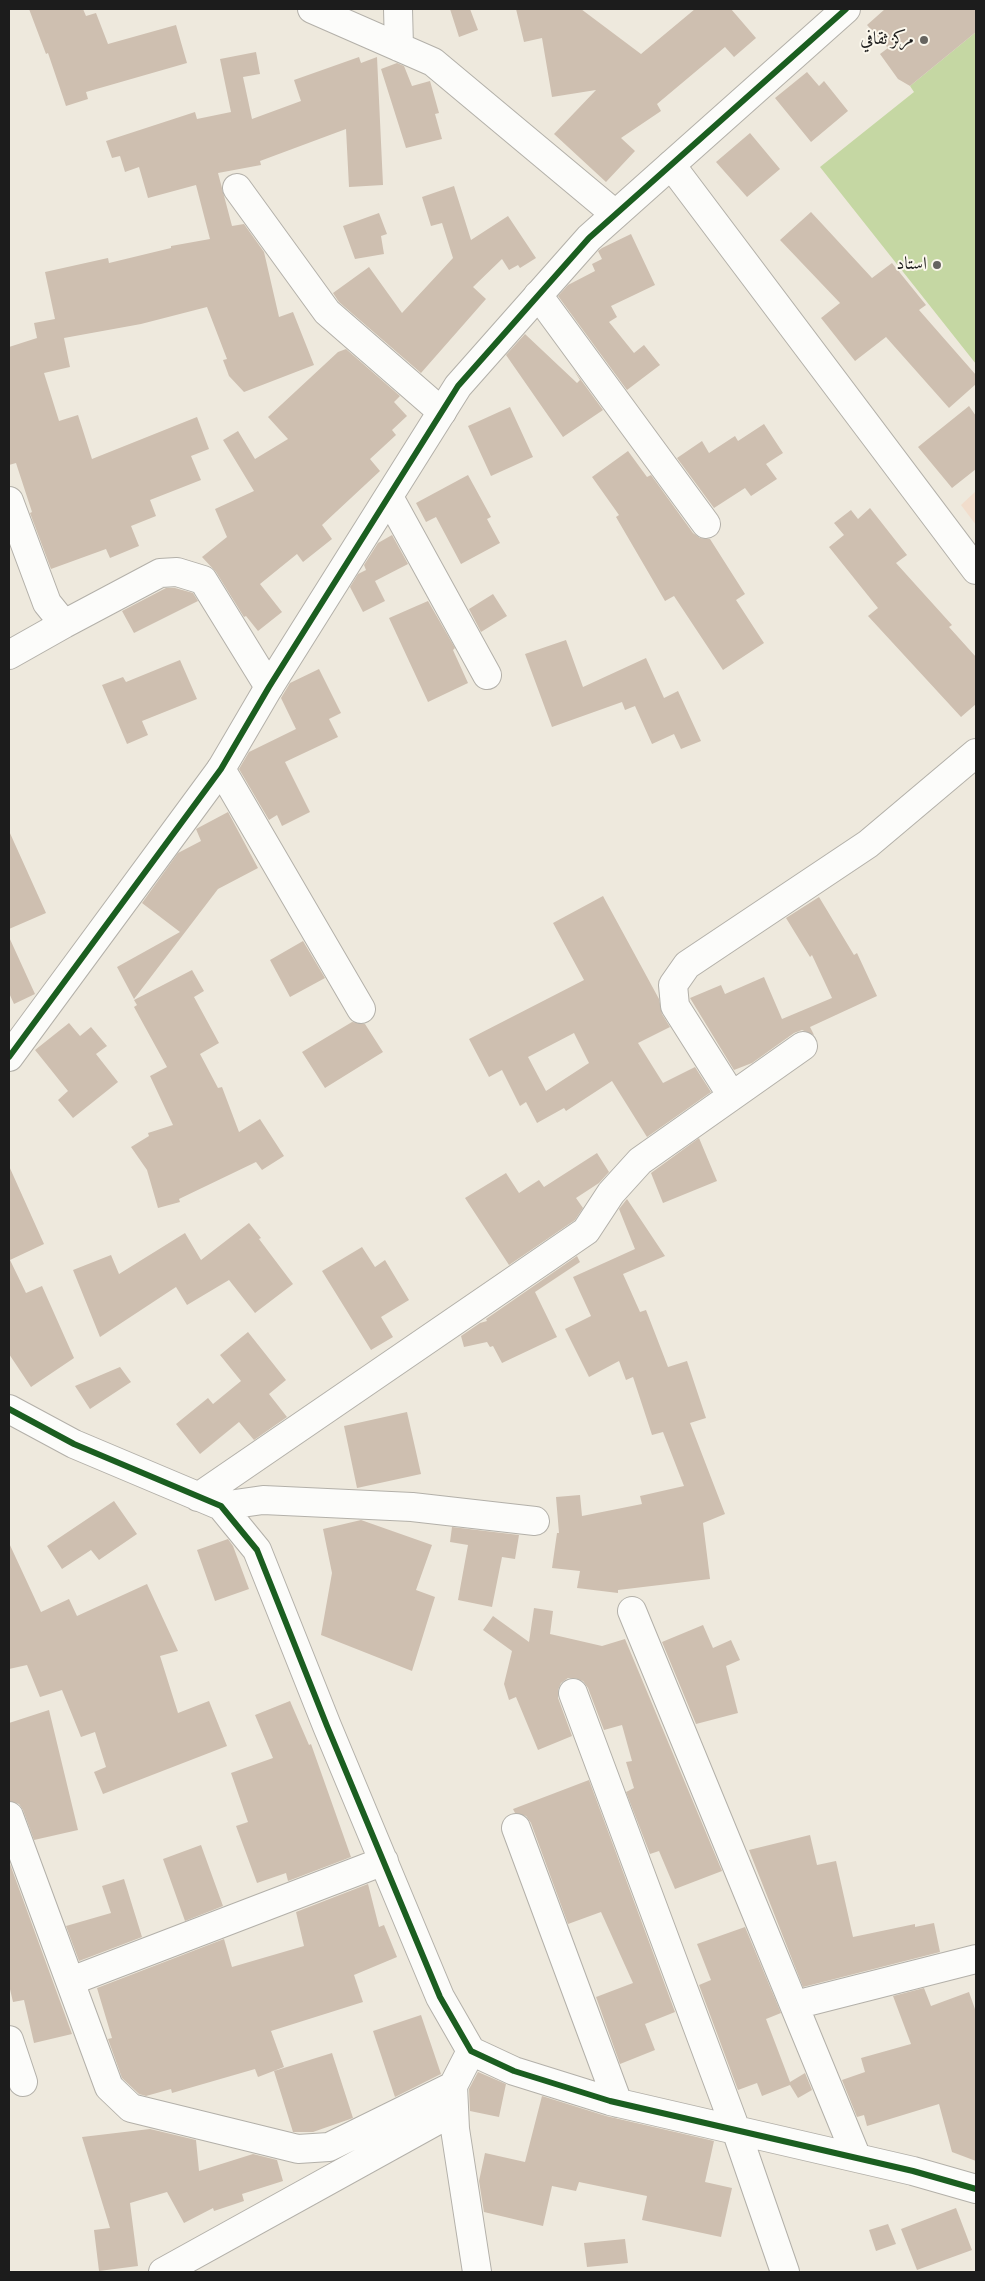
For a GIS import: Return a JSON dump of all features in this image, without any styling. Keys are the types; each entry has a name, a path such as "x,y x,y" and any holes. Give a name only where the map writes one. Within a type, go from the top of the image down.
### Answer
{"street":[{"path":"312,9 433,62 615,214"},
{"path":"398,9 399,47"},
{"path":"9,1057 222,769 269,687 458,386 589,238 846,9"},
{"path":"671,165 976,570"},
{"path":"237,188 327,312 442,412"},
{"path":"538,295 706,524"},
{"path":"389,497 487,675"},
{"path":"9,501 47,603 64,624"},
{"path":"9,655 160,573 177,572 202,580 269,687"},
{"path":"732,1096 675,1006 673,985 687,965 868,844 976,754"},
{"path":"222,769 361,1009"},
{"path":"209,1502 586,1232 612,1193 640,1161 803,1046"},
{"path":"9,1409 74,1444 209,1502 257,1550 440,1997 470,2050 514,2071 618,2103 857,2158 976,2189"},
{"path":"209,1502 263,1500 412,1507 535,1522"},
{"path":"632,1611 857,2158"},
{"path":"573,1693 736,2130 785,2272"},
{"path":"9,1816 109,2087 131,2108 298,2149 329,2147 454,2099"},
{"path":"516,1828 618,2103"},
{"path":"71,1981 384,1862"},
{"path":"795,2005 976,1959"},
{"path":"9,2040 23,2082"},
{"path":"470,2050 454,2099 455,2129 477,2272"},
{"path":"163,2272 454,2099"}],"shaded area":[{"path":"976,491 976,525 961,505"}],"green space":[{"name":"استاد","path":"976,32 976,364 820,167 914,92 910,86"}],"building":[{"path":"29,9 83,9 86,16 96,13 108,44 176,25 187,63 86,92 88,99 66,106 48,53 46,54"},
{"path":"450,9 470,9 478,30 459,37"},
{"path":"516,9 581,9 641,54 695,9 731,9 756,38 734,57 725,47 657,104 661,111 621,138 635,151 606,182 554,134 596,90 552,97 542,38 524,42"},
{"name":"مركز ثقافي","path":"885,9 976,9 976,32 910,86 898,79 880,54 888,48 867,25"},
{"path":"256,52 260,74 243,77 252,119 301,101 294,80 359,57 361,63 377,57 383,185 349,187 346,129 260,161 261,165 218,173 232,226 244,224 264,252 279,317 293,312 314,365 244,392 229,376 223,360 227,359 207,307 141,324 64,338 70,367 44,373 59,421 78,415 92,459 197,417 209,449 191,456 201,480 150,500 156,516 131,526 139,546 110,558 106,549 51,569 30,513 32,512 16,463 9,465 9,347 37,338 34,323 55,319 45,272 108,258 109,263 171,248 171,246 210,239 196,185 148,198 139,167 125,172 120,156 112,158 106,141 195,112 197,119 231,112 220,59"},
{"path":"397,63 404,66 412,86 430,81 439,113 435,114 442,139 406,148 381,69"},
{"path":"807,72 819,86 824,81 848,111 811,142 775,98"},
{"path":"750,133 780,169 747,197 716,162"},
{"path":"454,186 471,240 508,216 536,258 520,268 518,265 509,270 502,259 473,287 486,299 421,373 339,302 333,293 369,267 402,313 453,258 442,223 431,226 422,197"},
{"path":"811,212 872,278 892,263 926,305 919,310 976,375 976,384 949,408 886,337 855,361 821,318 840,303 780,240"},
{"path":"379,213 387,234 381,236 384,254 355,259 343,226"},
{"path":"631,234 655,285 611,306 617,317 609,322 634,353 644,345 660,365 627,390 558,296 568,285 595,271 592,264 602,259 598,251"},
{"path":"525,334 577,383 580,380 573,369 603,410 563,437 506,355"},
{"path":"346,349 400,396 394,402 407,416 392,430 396,435 370,459 380,471 322,525 332,539 303,562 297,554 260,584 282,612 258,631 246,616 244,617 216,572 202,557 227,537 215,509 254,491 223,440 238,431 255,459 288,439 268,417 338,352"},
{"path":"969,406 976,416 976,469 952,488 918,447"},
{"path":"510,407 533,457 491,476 468,426"},
{"path":"764,424 783,453 766,464 777,479 751,496 745,488 714,508 677,458 702,441 709,453 735,436 738,441"},
{"path":"628,451 647,477 651,475 693,533 700,538 710,539 745,594 736,600 764,643 723,670 674,596 665,601 616,517 619,515 592,477"},
{"path":"468,475 491,517 487,519 500,543 461,564 436,517 426,522 416,503"},
{"path":"870,508 907,555 896,563 952,625 949,627 976,657 976,704 961,717 868,616 878,608 829,547 844,535 834,523 851,510 858,519"},
{"path":"392,535 408,564 375,581 385,601 363,612 350,587 358,574 366,570 364,565 378,543"},
{"path":"166,588 175,588 193,593 198,601 134,633 122,611"},
{"path":"493,594 507,616 481,632 469,609"},
{"path":"428,601 455,648 453,650 468,683 428,702 389,618"},
{"path":"566,640 583,687 646,658 664,698 678,691 701,741 681,749 674,734 652,744 635,706 625,710 622,702 552,727 525,654"},
{"path":"180,660 197,699 142,721 148,735 127,744 102,685 123,677 126,682"},
{"path":"319,669 341,713 329,719 338,737 285,762 310,812 282,826 277,815 269,820 239,769 249,752 296,729 281,698 290,683"},
{"path":"228,812 258,868 218,889 134,999 117,967 180,932 142,903 178,853 201,841 196,829"},
{"path":"9,831 46,913 9,929"},
{"path":"603,896 659,999 662,1014 670,1027 638,1043 663,1083 695,1067 711,1092 647,1137 612,1081 566,1111 564,1108 537,1123 526,1102 520,1106 502,1070 489,1077 469,1039 584,980 553,923","holes":["574,1033 589,1063 546,1091 528,1057"]},
{"path":"819,897 854,955 857,953 877,996 810,1027 814,1035 802,1030 794,1033 752,1063 734,1070 690,998 721,985 725,994 764,977 782,1019 832,998 812,955 810,957 786,918"},
{"path":"9,937 35,994 14,1004 9,993"},
{"path":"303,941 325,978 290,997 270,960"},
{"path":"192,970 204,991 194,997 219,1043 200,1054 218,1088 222,1087 239,1132 260,1119 284,1156 262,1170 256,1162 179,1199 180,1202 158,1208 147,1170 131,1147 149,1136 148,1133 173,1125 150,1076 167,1067 134,1007 137,1005 134,1000"},
{"path":"352,1022 365,1024 383,1052 325,1088 302,1052"},
{"path":"69,1023 80,1036 91,1027 107,1046 96,1054 118,1082 73,1118 58,1100 68,1091 35,1050"},
{"path":"699,1138 717,1181 663,1203 651,1173"},
{"path":"597,1153 609,1172 599,1183 576,1198 583,1208 575,1220 509,1265 465,1198 506,1173 519,1193 539,1180 544,1187"},
{"path":"9,1166 44,1244 10,1260 26,1293 42,1286 74,1358 31,1387 9,1354"},
{"path":"627,1199 665,1256 623,1274 640,1312 646,1310 668,1367 687,1361 706,1418 690,1423 725,1514 703,1523 710,1579 618,1590 618,1593 577,1588 580,1571 552,1568 557,1533 559,1533 556,1497 580,1495 582,1516 642,1504 640,1496 684,1486 663,1432 652,1435 633,1377 626,1380 619,1361 589,1377 565,1329 591,1316 573,1277 635,1249 619,1209"},
{"path":"249,1223 293,1284 255,1313 229,1280 187,1305 176,1287 100,1337 73,1270 111,1255 119,1274 185,1233 201,1260"},
{"path":"362,1247 375,1267 385,1260 409,1300 381,1317 393,1337 371,1350 322,1271"},
{"path":"577,1256 580,1262 535,1292 557,1337 502,1363 493,1346 490,1347 487,1342 464,1347 461,1336 480,1323 487,1321 486,1319"},
{"path":"248,1332 286,1380 269,1394 287,1417 254,1440 239,1422 200,1454 176,1424 208,1398 213,1404 241,1381 220,1355"},
{"path":"120,1367 131,1382 90,1409 75,1386"},
{"path":"407,1412 421,1474 357,1488 344,1426"},
{"path":"114,1501 137,1534 99,1560 91,1550 62,1569 47,1546"},
{"path":"361,1520 432,1545 416,1590 435,1597 412,1671 321,1635 332,1573 323,1529"},
{"path":"452,1527 519,1535 515,1559 502,1557 492,1607 458,1600 468,1545 450,1542"},
{"path":"228,1539 233,1546 249,1589 215,1601 197,1550"},
{"path":"9,1543 41,1612 69,1599 77,1616 147,1584 178,1651 160,1656 178,1713 209,1701 227,1746 103,1794 94,1772 106,1767 95,1732 81,1737 62,1690 40,1697 27,1665 9,1669"},
{"path":"534,1608 553,1611 550,1634 602,1646 625,1639 722,1871 675,1889 659,1851 650,1854 626,1792 634,1788 626,1762 632,1761 622,1725 604,1730 588,1688 583,1681 568,1678 561,1683 558,1690 558,1698 572,1736 538,1750 516,1697 509,1700 504,1684 512,1651 483,1630 493,1616 529,1642"},
{"path":"703,1625 713,1648 731,1640 740,1660 726,1666 738,1713 696,1724 662,1642"},
{"path":"290,1701 309,1745 311,1744 351,1857 288,1881 286,1873 257,1883 236,1826 248,1822 231,1773 273,1758 255,1715"},
{"path":"49,1710 78,1830 34,1840 23,1810 19,1804 9,1801 9,1723"},
{"path":"589,1780 675,2012 645,2024 655,2050 620,2064 596,1997 633,1983 601,1912 568,1924 531,1823 526,1816 515,1813 513,1809"},
{"path":"810,1835 817,1865 836,1861 853,1937 915,1924 915,1927 934,1923 940,1952 803,1987 749,1850"},
{"path":"201,1845 223,1906 185,1921 163,1859"},
{"path":"9,1864 72,2034 34,2043 24,2000 13,2002 9,1985"},
{"path":"124,1879 142,1937 79,1961 66,1926 111,1913 102,1886"},
{"path":"368,1884 379,1927 384,1925 397,1957 354,1975 363,2002 271,2031 284,2067 258,2077 255,2069 172,2093 171,2089 146,2096 139,2094 122,2078 108,2039 112,2038 97,1988 224,1939 232,1967 304,1946 296,1912"},
{"path":"745,1927 781,2013 766,2019 790,2082 805,2073 812,2090 798,2098 790,2085 762,2096 757,2083 738,2090 699,1985 711,1980 697,1944"},
{"path":"924,1988 931,2006 969,1992 976,2012 976,2161 952,2152 939,2104 867,2126 864,2115 857,2117 842,2080 865,2072 861,2058 911,2044 893,1996"},
{"path":"421,2015 441,2074 395,2097 373,2031"},
{"path":"332,2053 353,2118 313,2132 293,2132 274,2071"},
{"path":"478,2072 506,2084 499,2117 470,2111 469,2089"},
{"path":"542,2096 606,2116 714,2141 705,2182 732,2188 721,2237 642,2220 647,2196 579,2182 576,2191 552,2186 543,2226 484,2212 479,2181 485,2153 525,2162"},
{"path":"150,2129 196,2140 199,2171 253,2154 277,2160 283,2181 242,2194 244,2201 214,2211 213,2208 184,2223 167,2192 130,2203 138,2266 99,2271 94,2230 110,2228 82,2137"},
{"path":"956,2208 972,2250 917,2270 901,2229"},
{"path":"888,2224 896,2244 876,2251 869,2230"},
{"path":"625,2239 628,2263 587,2267 584,2243"}],"cycle path":[{"path":"9,1057 221,769 269,687 458,386 589,238 846,9"},
{"path":"9,1409 74,1444 221,1506 257,1550 327,1726 440,1997 471,2051 514,2071 610,2101 913,2171 976,2189"}],"place":[{"name":"مركز ثقافي","path":"924,40"},
{"name":"استاد","path":"937,265"}]}
